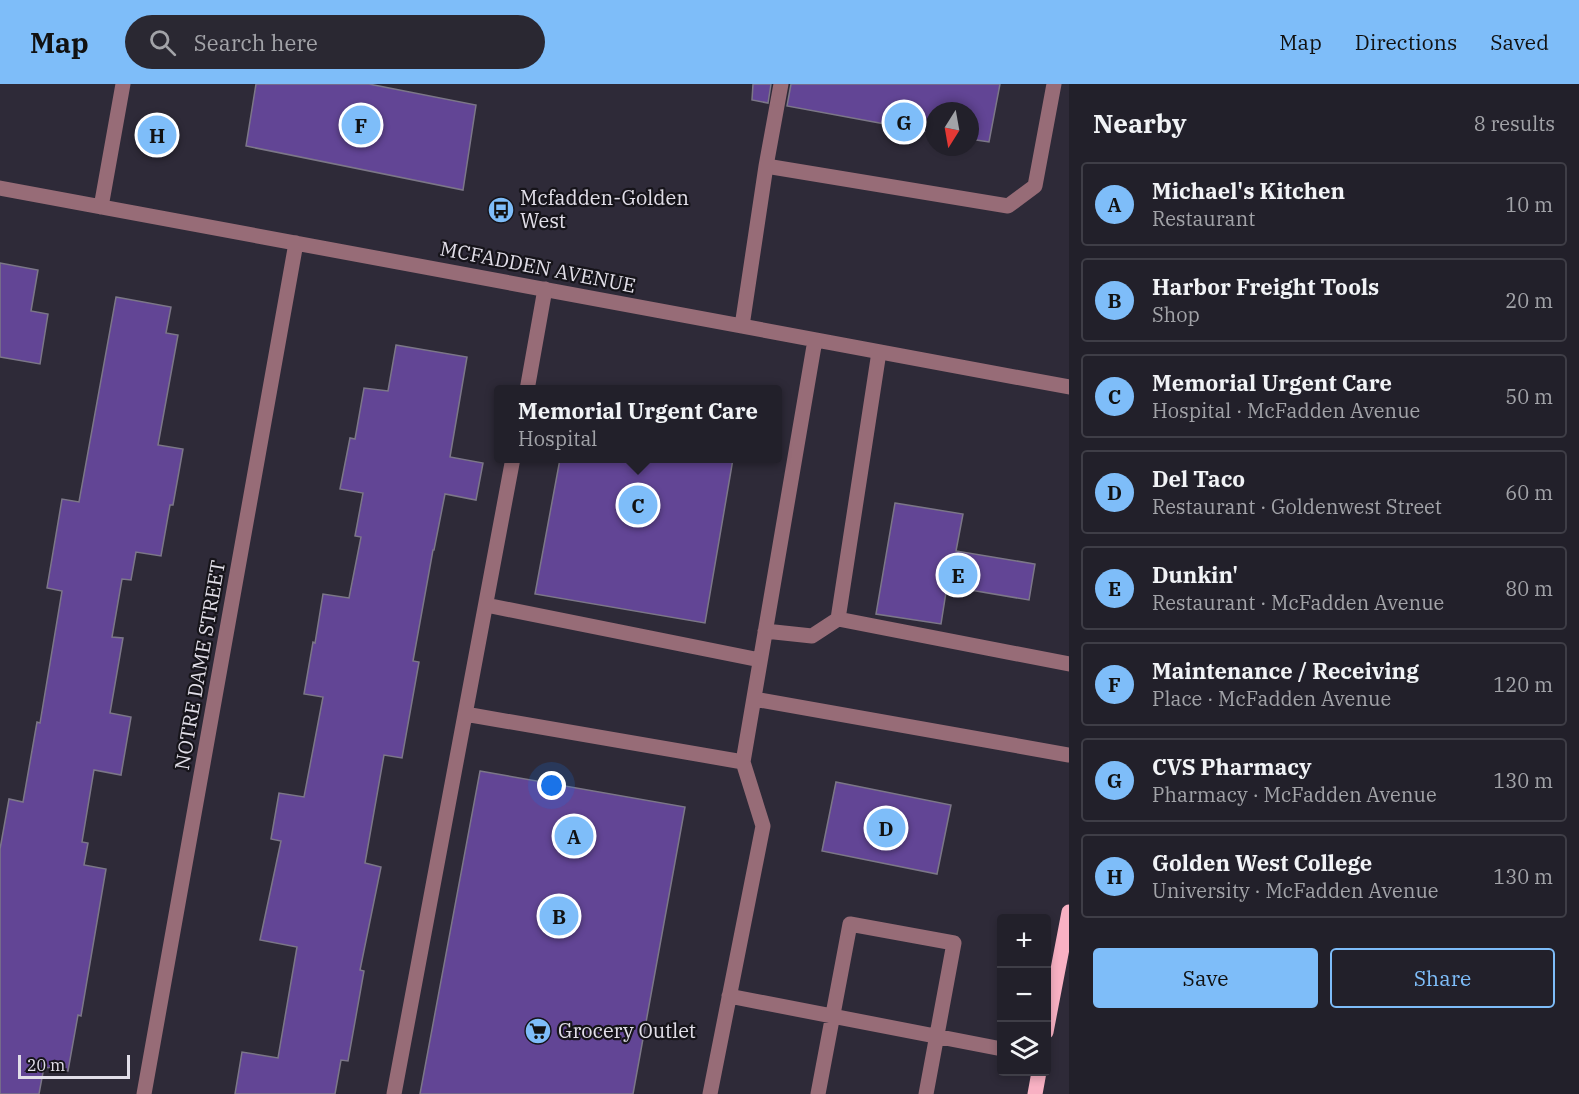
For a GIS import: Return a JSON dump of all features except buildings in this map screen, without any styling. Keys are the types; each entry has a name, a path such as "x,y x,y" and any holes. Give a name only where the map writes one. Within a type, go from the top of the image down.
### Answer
{"main road":[{"path":"1049,1022 1069,912"},
{"path":"1035,1094 1038,1076"}],"street":[{"path":"101,207 123,84"},
{"path":"742,326 781,84"},
{"path":"766,166 1008,206 1035,186 1054,84"},
{"name":"MCFADDEN AVENUE","path":"0,188 1069,387"},
{"name":"NOTRE DAME STREET","path":"144,1094 296,243"},
{"path":"527,385 545,290"},
{"path":"710,1094 763,826 743,762 815,340"},
{"path":"838,619 879,352"},
{"path":"394,1094 512,463"},
{"path":"486,605 760,660"},
{"path":"765,631 812,636 838,619 1069,664"},
{"path":"754,699 1069,755"},
{"path":"465,714 743,762"},
{"path":"818,1094 850,924 954,943 926,1094"},
{"path":"729,996 997,1048"}],"place":[{"name":"CVS Pharmacy","path":"904,122"},
{"name":"Maintenance / Receiving","path":"361,125"},
{"name":"Golden West College","path":"157,135"},
{"name":"Mcfadden-Golden West","path":"501,210"},
{"name":"Memorial Urgent Care","path":"638,505"},
{"name":"Dunkin'","path":"958,575"},
{"name":"Del Taco","path":"886,828"},
{"name":"Michael's Kitchen","path":"574,836"},
{"name":"Harbor Freight Tools","path":"559,916"},
{"name":"Grocery Outlet","path":"538,1031"}]}
